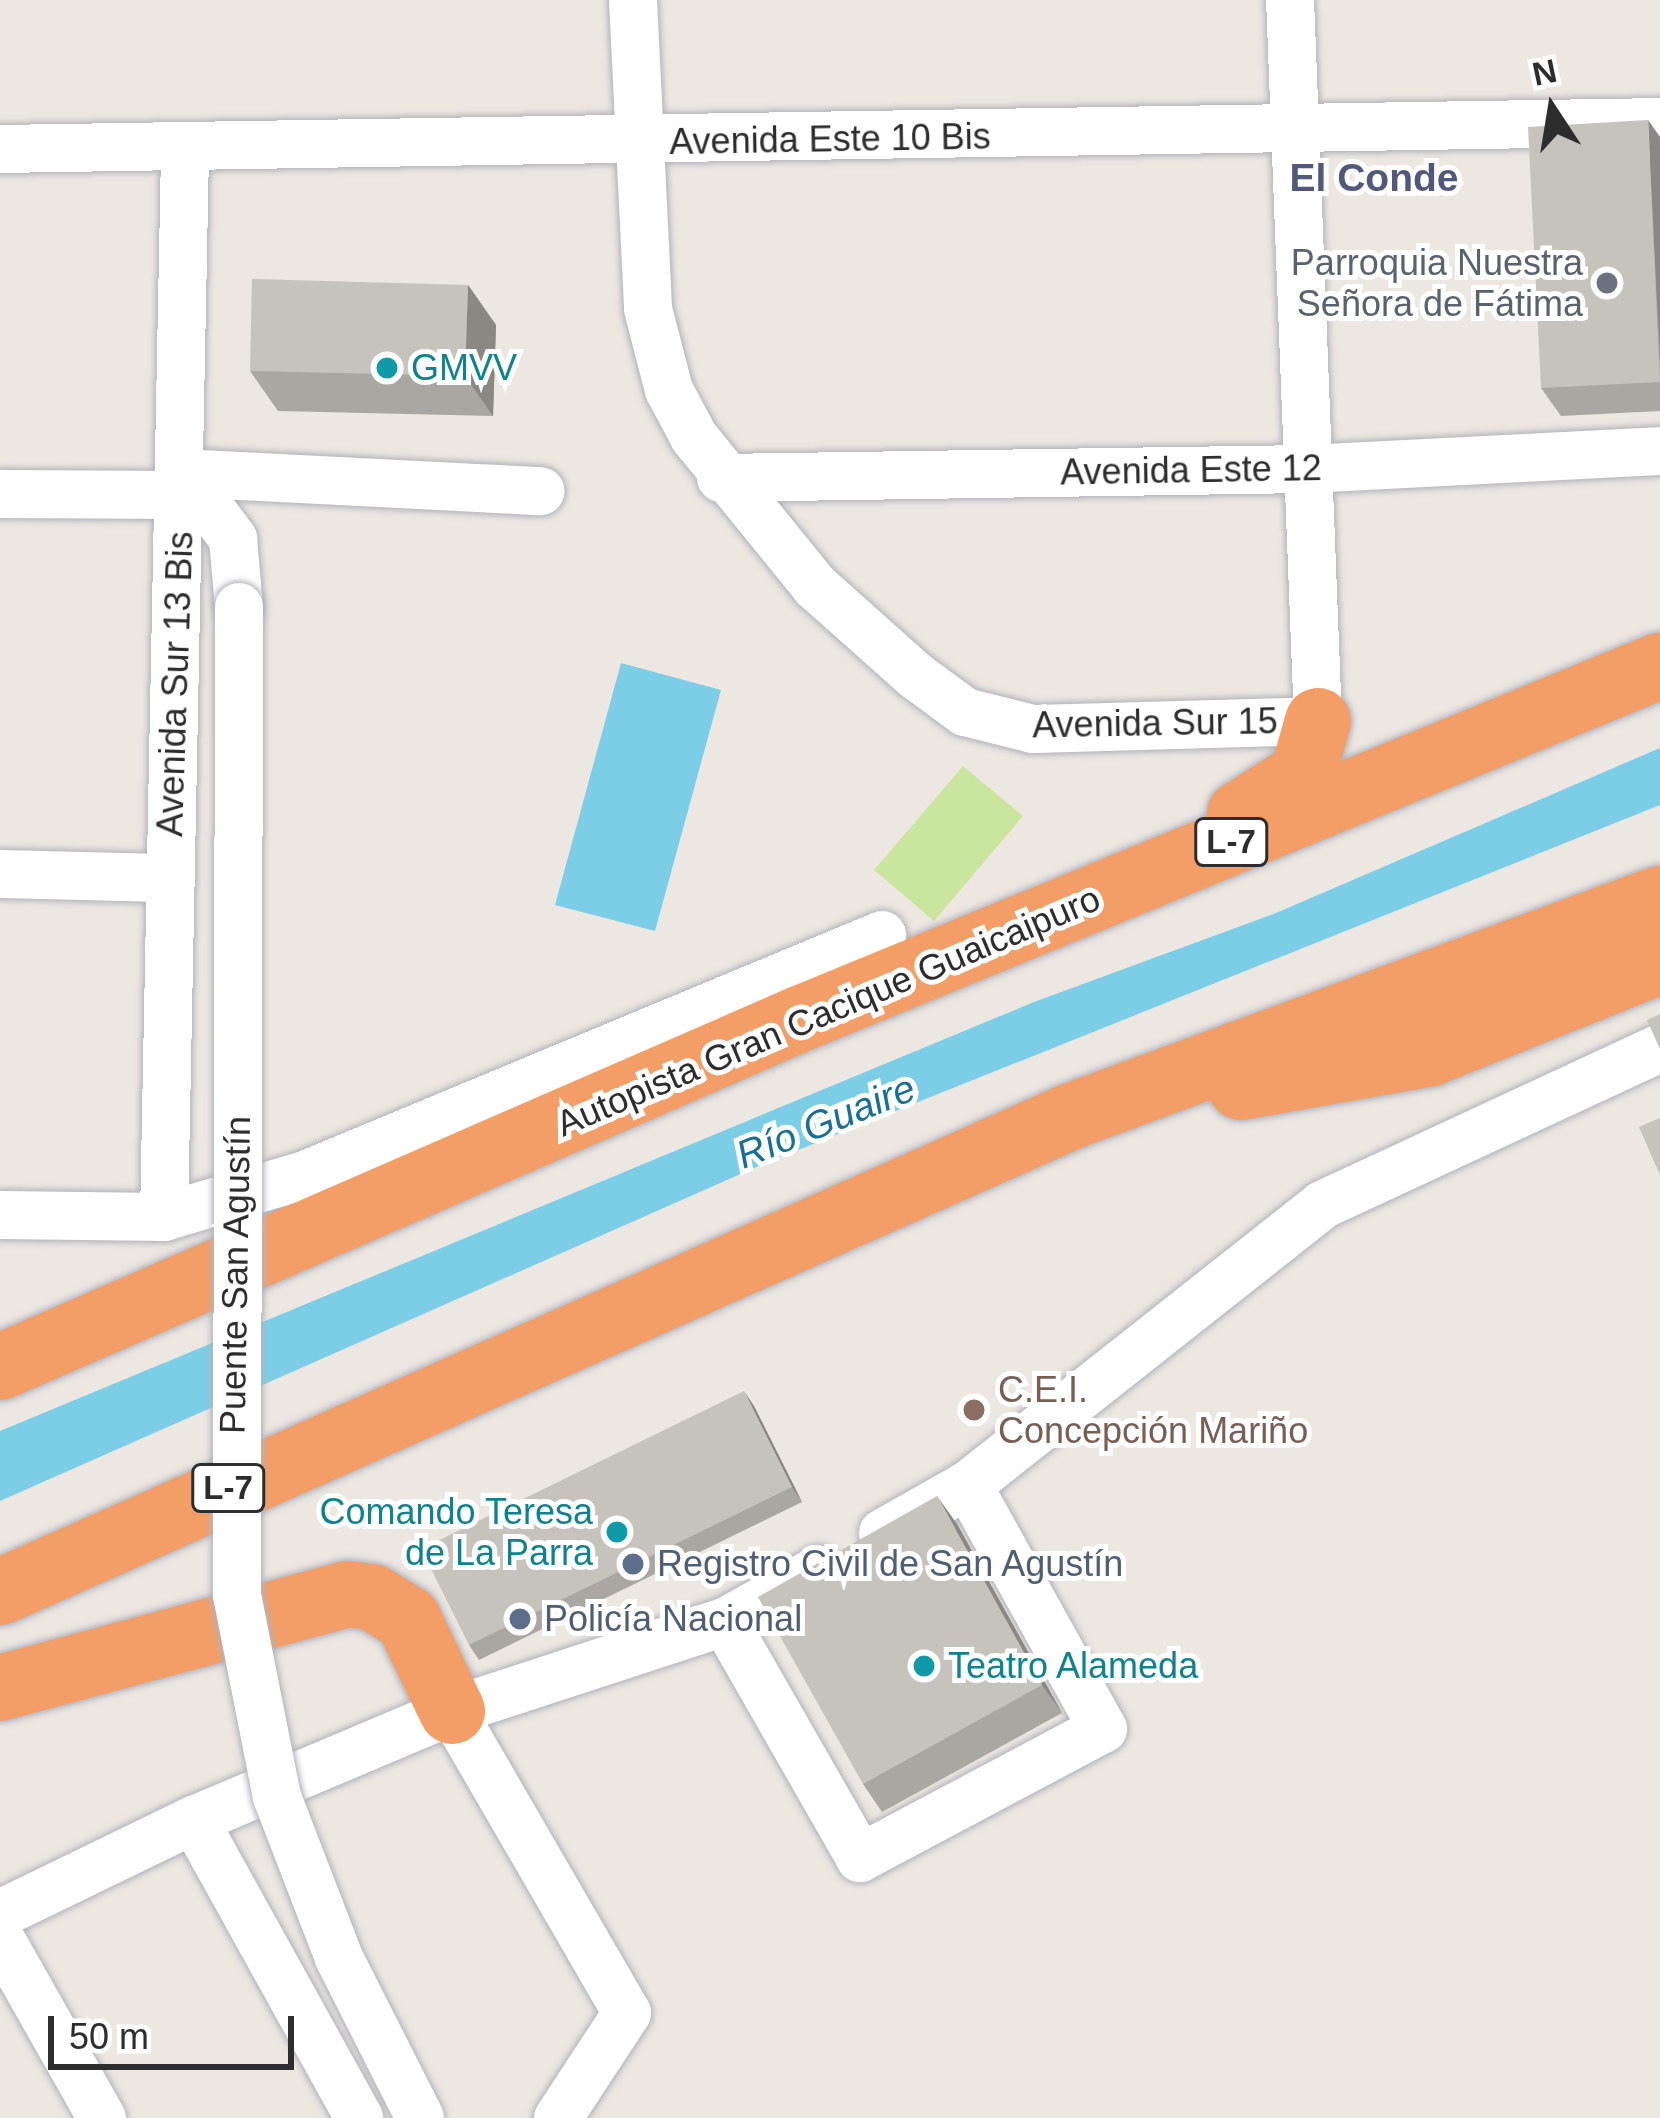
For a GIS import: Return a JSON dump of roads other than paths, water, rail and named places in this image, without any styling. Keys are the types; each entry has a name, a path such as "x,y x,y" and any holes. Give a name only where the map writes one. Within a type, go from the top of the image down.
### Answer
{"highway":[{"name":"Autopista Gran Cacique Guaicaipuro","path":"0,1367 802,1018 1660,666"},
{"path":"802,1018 1274,799 1303,774 1318,721"},
{"name":"L-7","path":"0,1592 1072,1116 1660,899"},
{"path":"1072,1116 1431,1053 1660,961"},
{"path":"0,1688 348,1594 372,1597 409,1619 452,1711"}],"street":[{"name":"Avenida Sur 15","path":"632,0 648,309 669,390 721,478 815,586 965,712 1033,729 1318,721"},
{"path":"1290,0 1318,721"},
{"name":"Avenida Este 10 Bis","path":"0,149 185,151 1660,122"},
{"name":"Avenida Sur 13 Bis","path":"164,1217 185,151"},
{"name":"Avenida Este 12","path":"721,478 1306,469 1660,452"},
{"path":"0,494 181,484 542,491"},
{"name":"Puente San Agustín","path":"181,484 210,508 233,539 238,607 237,1595 277,1797 339,1958 420,2118"},
{"path":"0,874 169,878"},
{"path":"0,1215 164,1217 305,1175 882,934"},
{"path":"0,1914 194,1820 452,1711 725,1622 968,1485 1322,1204 1660,1048"},
{"path":"725,1622 860,1858 1103,1729 968,1485"},
{"path":"452,1711 627,2013 558,2118"},
{"path":"194,1820 358,2118"},
{"path":"0,1938 102,2118"}],"water":[{"path":"621,663 721,690 655,931 555,905"},
{"name":"Río Guaire","path":"1660,748 1660,805 761,1165 0,1501 0,1431 1034,1002 1276,913"}],"place":[{"name":"Parroquia Nuestra Señora de Fátima","path":"1607,283"},
{"name":"GMVV","path":"387,368"},
{"name":"C.E.I. Concepción Mariño","path":"974,1410"},
{"name":"Comando Teresa de La Parra","path":"617,1532"},
{"name":"Registro Civil de San Agustín","path":"633,1564"},
{"name":"Policía Nacional","path":"520,1619"},
{"name":"Teatro Alameda","path":"924,1666"}],"district":[{"name":"El Conde","path":"1374,178"}]}
